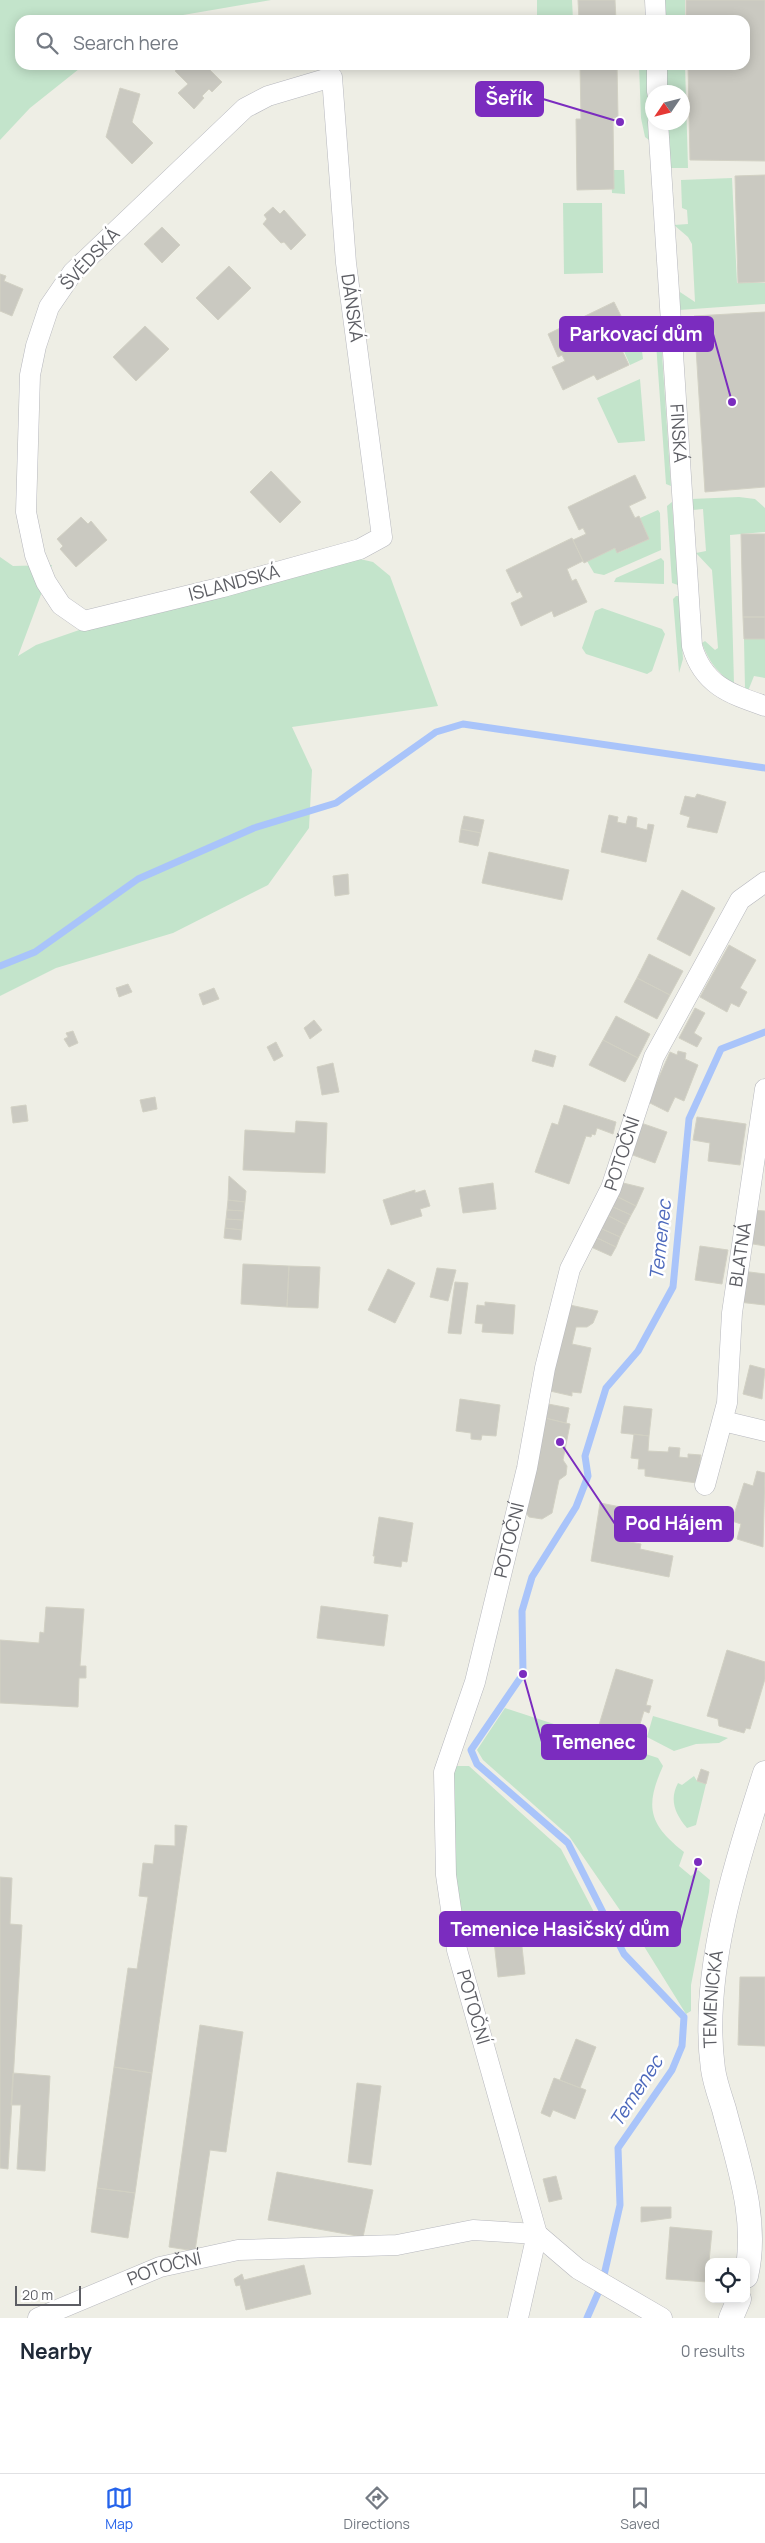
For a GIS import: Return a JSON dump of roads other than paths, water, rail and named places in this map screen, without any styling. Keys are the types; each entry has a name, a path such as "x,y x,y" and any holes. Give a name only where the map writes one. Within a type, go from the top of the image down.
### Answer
{"street":[{"path":"655,0 656,15"},
{"path":"657,70 658,85"},
{"name":"DÁNSKÁ","path":"332,77 346,264 382,538"},
{"name":"ŠVÉDSKÁ","path":"84,621 61,605 46,582 35,555 26,512 30,375 48,306 73,272 245,108 268,96 332,77"},
{"name":"FINSKÁ","path":"659,130 692,646 702,672 710,681 740,698 765,706"},
{"name":"ISLANDSKÁ","path":"84,621 223,587 360,549 382,538"},
{"name":"POTOČNÍ","path":"518,2318 537,2234 457,1950 446,1876 444,1772 475,1682 527,1468 545,1368 570,1269 611,1188 654,1057 740,900 765,882"},
{"name":"BLATNÁ","path":"705,1485 727,1403 732,1313 765,1089"},
{"path":"722,1421 765,1431"},
{"name":"TEMENICKÁ","path":"750,2259 758,2226 713,2071 710,2040 715,1962 738,1864 765,1773"},
{"name":"POTOČNÍ","path":"38,2318 160,2267 238,2250 398,2245 473,2230 537,2234"},
{"path":"537,2234 578,2269 662,2318"},
{"path":"731,2318 737,2303"}],"waterway":[{"path":"0,966 35,952 138,879 254,828 336,803 436,732 463,724 765,768"},
{"name":"Temenec","path":"587,2318 602,2284 620,2205 618,2148 672,2070 682,2046 684,2017 624,1954 568,1843 477,1764 471,1750 523,1674 522,1611 532,1577 576,1507 588,1476 585,1456 606,1388 638,1351 673,1287 689,1119 721,1049 765,1032"}],"place":[{"name":"Šeřík","path":"620,122"},
{"name":"Parkovací dům","path":"732,402"},
{"name":"Pod Hájem","path":"560,1442"},
{"name":"Temenec","path":"523,1674"},
{"name":"Temenice Hasičský dům","path":"698,1862"}]}
